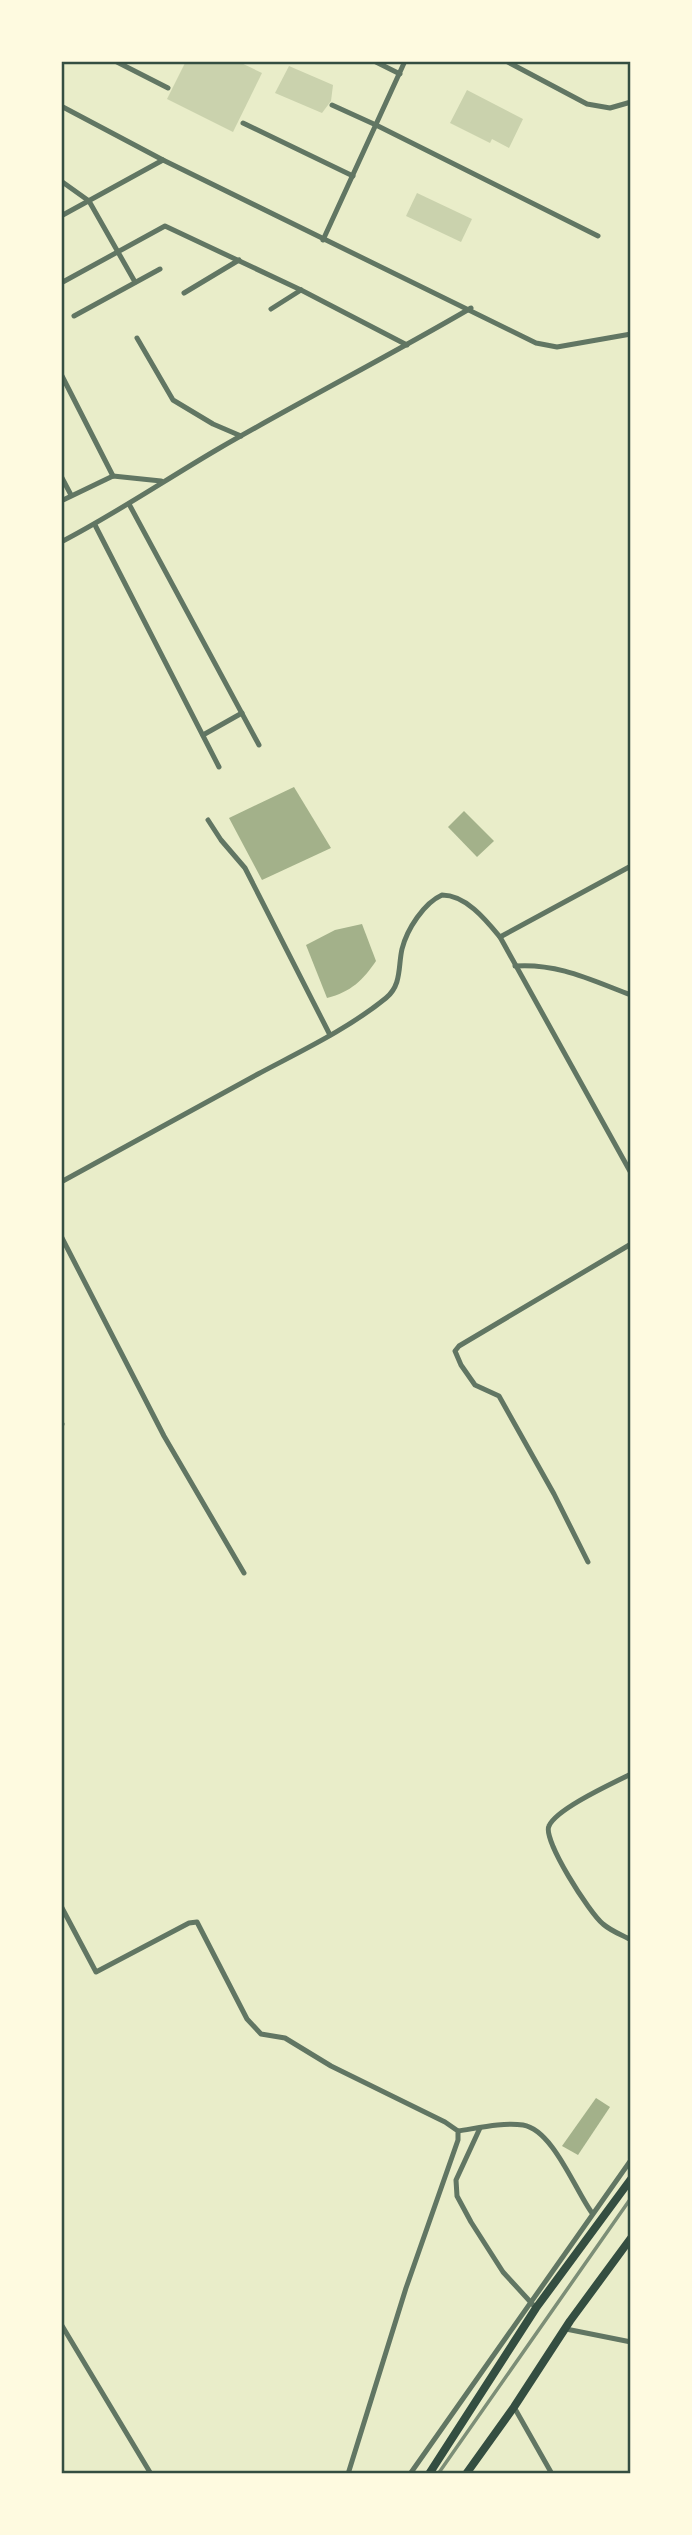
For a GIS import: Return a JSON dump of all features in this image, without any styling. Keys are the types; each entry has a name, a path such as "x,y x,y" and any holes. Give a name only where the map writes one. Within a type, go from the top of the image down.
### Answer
{"highway":[{"path":"429,2474 533,2304 631,2179"},
{"path":"466,2474 631,2238"}],"street":[{"path":"115,61 168,88"},
{"path":"374,61 400,74"},
{"path":"323,240 405,61"},
{"path":"506,61 587,104 610,108 631,102"},
{"path":"332,105 598,236"},
{"path":"61,106 323,240 547,346 576,345 631,334"},
{"path":"243,123 353,176"},
{"path":"61,216 163,160"},
{"path":"61,181 89,201 135,282"},
{"path":"61,283 165,226 301,290 407,345"},
{"path":"184,293 239,260"},
{"path":"74,316 160,269"},
{"path":"271,309 301,290"},
{"path":"61,542 95,525 162,481 241,436 471,309"},
{"path":"137,338 173,400 213,424 241,436"},
{"path":"61,374 113,476"},
{"path":"61,476 72,495"},
{"path":"61,501 113,476 162,481"},
{"path":"129,504 259,745"},
{"path":"95,525 219,766"},
{"path":"203,735 242,713"},
{"path":"208,820 221,841 245,869 330,1035"},
{"path":"500,937 631,866"},
{"path":"61,1182 330,1035 386,998 398,981 403,944 409,930 435,898 442,895 455,897 472,908 500,937 631,1173"},
{"path":"515,966 552,966 631,995"},
{"path":"61,1236 164,1436 244,1573"},
{"path":"588,1562 555,1494 499,1396 475,1385 455,1351 459,1346 631,1244"},
{"path":"631,1774 566,1810 550,1823 547,1831 587,1906 603,1924 631,1940"},
{"path":"61,1906 96,1972 195,1921 204,1933 247,2020 256,2030 285,2038 331,2066 458,2131 523,2125 540,2132 555,2150 592,2214"},
{"path":"480,2128 456,2180 457,2196 503,2272 533,2304"},
{"path":"348,2474 406,2288 458,2140 458,2131"},
{"path":"410,2474 533,2304 631,2160"},
{"path":"61,2324 151,2474"},
{"path":"566,2329 631,2342"},
{"path":"514,2407 552,2474"}],"shaded area":[{"path":"186,61 237,61 262,73 233,132 167,99"},
{"path":"289,66 333,85 331,101 322,113 275,93"},
{"path":"467,90 523,119 509,148 492,139 490,143 450,123"},
{"path":"417,193 472,219 461,242 406,216"},
{"path":"294,787 331,848 262,880 229,818"},
{"path":"464,811 494,841 477,857 448,827"},
{"path":"362,924 376,961 356,984 327,998 306,945 335,930"},
{"path":"596,2098 610,2107 578,2155 562,2146"}],"railway":[{"path":"438,2474 631,2198"}]}
